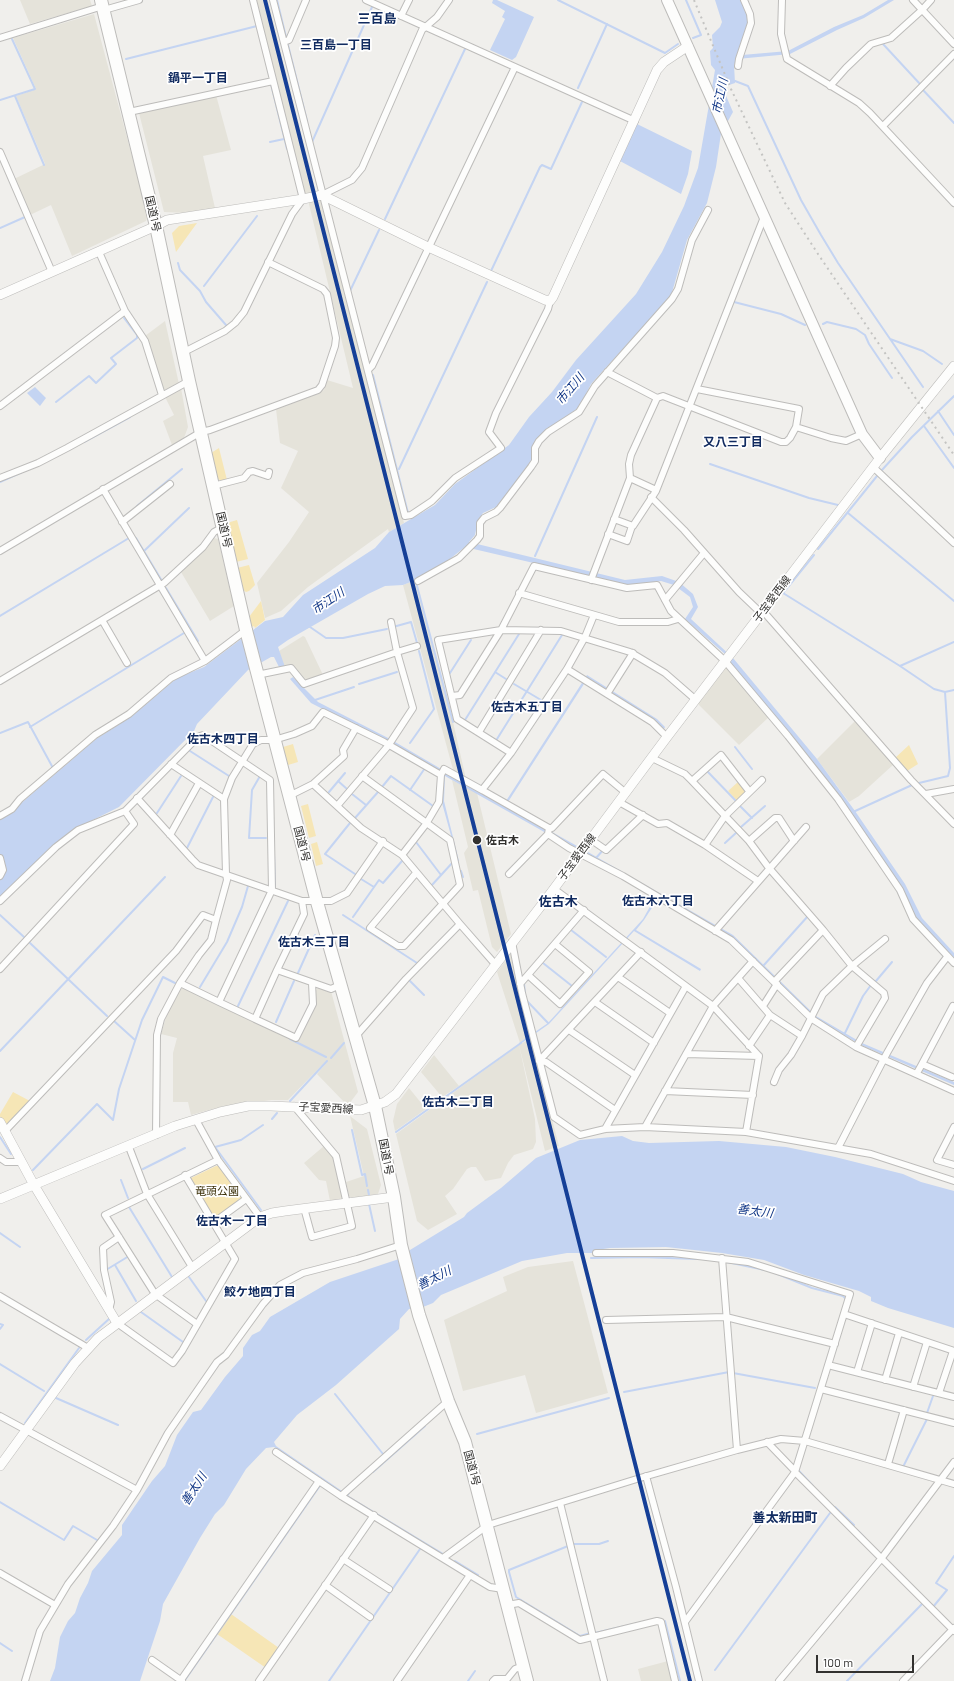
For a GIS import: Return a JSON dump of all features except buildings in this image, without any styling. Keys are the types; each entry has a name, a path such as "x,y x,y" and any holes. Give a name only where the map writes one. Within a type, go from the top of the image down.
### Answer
{"highway":[{"name":"国道1号","path":"103,5 156,226 189,381 256,672 340,986 375,1106 394,1197 401,1245 419,1315 448,1401 465,1442 488,1525 527,1681"}],"main road":[{"path":"667,0 862,434 880,458"}],"street":[{"path":"0,38 103,5 139,0"},
{"path":"253,0 304,199"},
{"path":"273,0 405,516 411,515 432,501 455,478 501,448 490,432 496,413 548,309 550,301 660,66 688,46"},
{"path":"284,42 289,40 306,0"},
{"path":"366,0 635,121"},
{"path":"401,16 409,0"},
{"path":"0,295 99,252 167,220 304,199 322,195 352,180 362,168 422,30 437,17 449,0"},
{"path":"739,59 751,19 744,0"},
{"path":"782,0 781,24 786,53 790,60 859,104 883,126 954,203"},
{"path":"913,0 954,44"},
{"path":"830,86 871,44 891,38 931,0"},
{"path":"883,126 954,54"},
{"path":"368,370 372,366 515,67"},
{"path":"129,112 273,81"},
{"path":"0,152 2,162 52,272"},
{"path":"322,195 428,247 550,301"},
{"path":"184,352 225,331 235,323 244,312 292,214 304,199"},
{"path":"418,581 459,558 476,542 480,536 480,523 484,518 496,512 500,508 535,461 535,448 539,441 548,432 579,412 595,386 676,294 688,249 708,210"},
{"path":"608,534 627,541 632,526 656,490 764,217"},
{"path":"99,252 125,311 145,341 162,395"},
{"path":"0,551 201,432 318,390 322,385 335,346 336,338 327,294 323,289 268,262"},
{"path":"0,406 125,311"},
{"name":"子宝愛西線","path":"0,1199 128,1147 156,1134 196,1120 248,1106 294,1106 361,1110 385,1102 396,1094 873,467 954,366"},
{"path":"607,372 657,398 663,396 781,442 786,442 790,438 796,427 799,408 697,389"},
{"path":"0,478 67,448 189,381"},
{"path":"591,579 630,478 629,464 631,455 657,398"},
{"path":"796,427 846,441 862,434"},
{"path":"873,467 954,543"},
{"path":"213,486 244,478 249,472 253,471 268,476 269,472"},
{"path":"630,478 656,490"},
{"path":"122,522 170,484"},
{"path":"103,489 205,661"},
{"path":"651,497 739,592 762,612 911,780 954,824"},
{"path":"614,519 632,526"},
{"path":"0,681 164,583 203,547 214,532 223,527"},
{"path":"665,600 704,553"},
{"path":"452,696 460,695 501,630 534,566 628,588 657,585 671,611 678,619 727,658 838,799 900,890 913,919 954,963"},
{"path":"519,593 619,622 668,622 678,619"},
{"path":"482,790 511,753 567,669 585,637 594,615"},
{"path":"102,620 127,663"},
{"path":"337,806 390,743 413,708 391,622"},
{"path":"0,816 12,809 20,799 95,735 129,714 167,681 205,661 246,630"},
{"path":"511,753 457,719 438,640 501,630 561,631 585,637 633,653 665,673 696,700"},
{"path":"479,732 540,630"},
{"path":"256,672 291,668 304,684 417,646"},
{"path":"609,692 633,653"},
{"path":"567,669 609,692 652,722 667,737"},
{"path":"156,1134 157,1034 161,1019 180,983 211,940 227,880 224,799 232,778 253,744 261,740 274,740 294,734 312,726 323,712 390,743 443,773 482,790 549,831 580,854 717,928 813,1016 858,1044 885,1056 919,1068 953,1076"},
{"path":"289,796 313,784 344,756 343,750 356,728"},
{"path":"0,901 56,847 78,830 125,811 201,735 207,737 270,780 272,890 219,1002"},
{"path":"692,781 721,755 749,791"},
{"path":"652,758 685,774 692,781 749,841 852,966 884,993 885,998 858,1044"},
{"path":"171,764 224,799"},
{"path":"402,854 426,824 439,802 443,773"},
{"path":"509,874 602,774 626,792"},
{"path":"362,776 450,840 460,885 444,905 404,946 398,946 370,928 416,873"},
{"path":"705,845 725,816 762,780"},
{"path":"170,835 199,783"},
{"path":"313,784 361,828 402,854 416,873 495,964"},
{"path":"926,794 954,789"},
{"path":"137,798 198,865 302,901 331,901 347,892 383,842"},
{"path":"619,802 658,824 667,823 705,845 758,881"},
{"path":"0,969 134,824 125,811"},
{"path":"590,839 604,849 643,815"},
{"path":"749,841 775,818 779,818 794,841"},
{"path":"717,928 806,828"},
{"path":"0,858 3,870 0,876"},
{"path":"554,888 713,1006 759,1056"},
{"path":"255,1019 304,914 302,901"},
{"path":"520,984 584,910"},
{"path":"5,1131 176,951 203,915 216,920"},
{"path":"355,1038 406,979 460,924"},
{"path":"763,1006 776,981 823,930"},
{"path":"774,1082 779,1070 791,1055 802,1036 823,994 852,966 885,940"},
{"path":"512,942 520,984 554,1117 580,1135 605,1129 645,1127 746,1132 871,1154 954,1180"},
{"path":"528,975 560,1004 589,972 555,944"},
{"path":"539,1061 641,952"},
{"path":"838,1148 885,1056 927,983 947,956"},
{"path":"645,1127 713,1006 753,961"},
{"path":"277,970 331,989 340,986"},
{"path":"618,977 670,1013"},
{"path":"738,978 770,1015 802,1036"},
{"path":"180,983 296,1038 313,1004 312,983"},
{"path":"605,1129 686,986"},
{"path":"595,1002 654,1043"},
{"path":"919,1068 953,1006"},
{"path":"749,1046 770,1015"},
{"path":"569,1030 635,1075"},
{"path":"686,1054 759,1056"},
{"path":"746,1132 759,1056"},
{"path":"539,1061 546,1062 615,1110"},
{"path":"919,1068 954,1091"},
{"path":"665,1091 753,1095"},
{"path":"294,1106 336,1156 352,1226 312,1237 304,1208"},
{"path":"196,1120 218,1160 260,1218"},
{"path":"0,1122 34,1186 117,1323 173,1363 182,1352 235,1259 185,1175"},
{"path":"954,1129 938,1160 954,1165"},
{"path":"128,1147 147,1194 192,1266"},
{"path":"0,1158 6,1162 22,1162"},
{"path":"197,1324 155,1294 105,1215 218,1160"},
{"path":"0,1466 25,1430 88,1348 98,1338 192,1266 260,1218 272,1213 394,1197"},
{"path":"213,1223 246,1199"},
{"path":"109,1310 111,1302 104,1270 103,1248 119,1237"},
{"path":"25,1681 40,1631 55,1604 80,1567 113,1526 137,1490 168,1433 217,1362 226,1355 263,1304 280,1285 303,1273 358,1259 401,1245"},
{"path":"596,1253 673,1253 748,1262 850,1294 795,1471 685,1622"},
{"path":"722,1258 737,1450"},
{"path":"0,1296 88,1348"},
{"path":"844,1314 954,1351 940,1393"},
{"path":"606,1320 726,1317 834,1344"},
{"path":"857,1372 872,1324"},
{"path":"885,1380 899,1333"},
{"path":"912,1387 926,1342"},
{"path":"828,1365 954,1397"},
{"path":"821,1389 954,1423"},
{"path":"341,1496 448,1401"},
{"path":"888,1464 904,1410"},
{"path":"0,1416 137,1490"},
{"path":"443,1558 488,1525 646,1476 781,1439 805,1440 954,1484"},
{"path":"768,1442 880,1559 954,1630 903,1681"},
{"path":"276,1452 341,1496 470,1575 490,1587 503,1589"},
{"path":"778,1681 880,1559 954,1462"},
{"path":"646,1476 685,1622 699,1681"},
{"path":"152,1660 182,1681 319,1481"},
{"path":"560,1503 604,1681"},
{"path":"259,1681 374,1515"},
{"path":"343,1559 389,1589"},
{"path":"0,1573 55,1604"},
{"path":"397,1681 470,1575"},
{"path":"325,1585 370,1617"},
{"path":"507,1604 519,1603 580,1640 657,1621 662,1622 675,1681"},
{"path":"493,1681 496,1679 507,1679 515,1670 524,1666"}],"shaded area":[{"path":"20,0 90,0 92,6 30,24"},
{"path":"256,0 268,0 316,192 321,199 404,523 389,532 388,529 308,587 281,611 265,618 257,583 289,542 309,512 281,488 298,451 280,443 276,409 324,390 327,380 353,388 308,200 305,195"},
{"path":"94,14 148,216 146,221 72,256 51,205 30,215 14,179 45,164 16,96 36,89 13,38"},
{"path":"216,95 231,150 203,156 215,208 187,213 164,212 139,113"},
{"path":"165,321 179,384 167,390 164,389 145,336"},
{"path":"181,388 188,427 184,438 172,445 163,421 174,415 165,397"},
{"path":"214,538 218,539 234,606 210,621 181,572 206,548"},
{"path":"416,580 453,722 466,779 455,777 403,585"},
{"path":"303,636 305,637 323,675 310,679 304,679 291,665 285,667 283,664 279,651"},
{"path":"725,667 727,667 769,717 739,745 699,705 698,702"},
{"path":"855,721 894,764 859,796 849,802 817,759"},
{"path":"452,780 477,793 511,934 497,952 492,947 478,890 473,891 464,853 468,847"},
{"path":"512,952 530,1036 520,1043 497,972"},
{"path":"184,988 277,1032 325,1057 297,1042 316,1005 315,991 318,988 331,991 358,1092 349,1104 346,1104 317,1074 327,1062 326,1061 288,1100 272,1100 220,1107 191,1115 188,1102 173,1102 173,1053 177,1038 161,1034 167,1014 181,989"},
{"path":"531,1038 559,1146 545,1151 519,1045"},
{"path":"519,1045 535,1119 536,1142 533,1149 514,1155 508,1163 501,1178 485,1181 476,1167 467,1169 453,1189 445,1196 457,1214 428,1230 417,1221 396,1134"},
{"path":"434,1055 459,1086 442,1097 421,1072"},
{"path":"409,1088 426,1109 395,1131 393,1121 397,1104"},
{"path":"350,1116 367,1129 381,1185 378,1194 352,1198 349,1196 346,1182 364,1176"},
{"path":"324,1146 333,1157 342,1197 339,1200 330,1201 326,1181 319,1180 304,1163"},
{"path":"573,1261 608,1393 536,1413 525,1375 463,1391 444,1320 507,1291 503,1277 528,1267"},
{"path":"668,1661 673,1681 641,1681 638,1669"}],"green space":[{"path":"197,223 176,252 172,233 179,226"},
{"path":"219,448 227,480 223,481 217,479 211,453"},
{"path":"237,520 248,559 236,562 227,523"},
{"path":"249,565 255,585 246,592 243,590 237,568"},
{"path":"261,601 265,620 255,628 254,626 252,627 249,617"},
{"path":"293,744 298,762 288,765 283,747"},
{"path":"909,745 918,764 907,771 895,758"},
{"path":"738,782 745,790 744,794 737,801 728,791"},
{"path":"308,804 316,836 309,838 301,806"},
{"path":"317,842 323,864 316,866 311,844"},
{"path":"13,1092 30,1101 8,1123 4,1124 0,1114"},
{"name":"竜頭公園","path":"219,1166 243,1198 215,1220 190,1181 191,1178"},
{"path":"231,1614 279,1648 266,1668 217,1634"}],"water":[{"path":"493,0 497,0 534,17 516,57 512,60 490,50 505,19 502,17 505,11 492,3"},
{"name":"市江川","path":"715,0 741,0 749,18 742,55 788,51 834,27 863,15 888,0 894,0 864,18 790,54 737,59 734,65 735,83 726,86 724,91 733,112 728,121 723,120 716,167 707,203 687,240 671,296 591,384 577,409 543,432 534,445 530,464 496,507 483,513 478,520 475,535 469,542 625,580 662,576 679,582 693,594 698,607 691,619 733,658 817,759 905,884 922,918 954,953 954,960 924,928 916,917 900,885 839,798 731,664 725,654 685,619 693,607 690,597 674,585 661,581 628,585 465,547 446,562 416,580 403,585 385,586 368,594 278,647 285,667 279,667 274,657 271,657 248,670 197,724 194,731 119,807 77,828 23,874 0,897 0,879 5,870 5,864 0,854 0,819 14,812 19,805 96,739 131,717 177,678 204,667 265,621 283,617 303,595 375,548 389,532 435,505 455,484 509,445 529,417 552,392 576,360 636,294 662,252 684,206 698,168 715,70 711,65 710,51 713,48 712,35 720,27 722,22"},
{"path":"637,124 692,151 688,174 681,194 620,161"},
{"path":"35,387 46,398 40,406 27,393"},
{"path":"587,675 657,719 665,727 664,729 656,721 590,679 584,684 508,802 506,801"},
{"path":"293,677 318,702 390,739 577,846 575,848 546,833 445,776 444,801 458,861 442,803 443,775 387,742 311,703 290,679"},
{"path":"588,852 733,935 816,1016 862,1043 954,1082 954,1085 861,1045 815,1018 731,936 587,854"},
{"path":"653,901 655,903 636,930 701,969 700,971 634,931 549,1024 519,1045 519,1043 548,1023 643,919"},
{"name":"善太川","path":"622,1136 633,1141 649,1143 719,1141 786,1147 835,1157 903,1174 921,1182 954,1191 954,1328 888,1308 871,1301 871,1297 859,1291 804,1275 764,1260 722,1253 666,1247 610,1248 596,1250 592,1253 567,1253 522,1261 441,1295 433,1303 423,1307 409,1309 400,1319 399,1329 336,1385 297,1415 274,1442 276,1446 342,1491 341,1493 274,1447 266,1448 246,1469 224,1505 215,1514 200,1538 163,1604 160,1621 140,1681 50,1681 55,1668 60,1637 68,1621 75,1613 92,1571 122,1535 122,1525 152,1481 165,1466 177,1435 193,1412 201,1410 225,1377 243,1356 243,1348 252,1335 260,1331 270,1317 330,1282 399,1259 410,1250 464,1217 536,1158 580,1140"}],"waterway":[{"path":"277,0 286,37"},
{"path":"558,0 665,53 678,44"},
{"path":"686,0 701,35 693,38"},
{"path":"312,142 372,7"},
{"path":"578,88 607,24"},
{"path":"126,59 257,26"},
{"path":"0,100 35,89 12,39"},
{"path":"883,44 920,84"},
{"path":"288,45 307,121"},
{"path":"385,219 465,49"},
{"name":"市江川","path":"735,81 748,86 801,200 821,235 838,263 923,387"},
{"path":"271,84 287,149"},
{"path":"923,90 954,123"},
{"path":"15,96 44,165"},
{"path":"491,271 540,167 542,165 551,169 582,102"},
{"path":"270,142 284,139"},
{"path":"204,286 257,216"},
{"path":"0,228 25,217"},
{"path":"350,291 379,230"},
{"path":"178,263 180,270 200,291 206,302 226,325"},
{"path":"399,469 487,282"},
{"path":"734,302 781,314 805,325"},
{"path":"56,402 89,376 96,383 116,364 111,358 137,338 137,335 124,318"},
{"path":"823,324 827,322 856,329 865,335 869,344 892,378"},
{"path":"890,339 923,351 942,364"},
{"path":"373,375 408,513"},
{"path":"882,470 912,437 954,396"},
{"path":"938,411 954,435"},
{"path":"84,442 130,417"},
{"path":"535,556 597,417"},
{"path":"924,426 954,468"},
{"path":"0,482 51,459"},
{"path":"710,464 809,498 838,505"},
{"path":"137,506 182,469"},
{"path":"818,549 877,476"},
{"path":"144,551 189,508"},
{"path":"848,513 954,601"},
{"path":"0,616 129,538"},
{"path":"136,538 162,581"},
{"path":"814,555 783,593 934,689 945,692 954,690"},
{"path":"416,582 453,722"},
{"path":"166,588 198,641"},
{"path":"393,627 411,622 417,643"},
{"path":"310,627 326,638 343,638 387,629"},
{"path":"30,727 184,633"},
{"path":"465,720 519,634"},
{"path":"497,739 562,635"},
{"path":"450,673 471,640"},
{"path":"900,666 954,642"},
{"path":"410,743 434,709 419,651"},
{"path":"359,684 397,672"},
{"path":"495,672 506,679"},
{"path":"514,684 541,700"},
{"path":"315,700 354,687"},
{"path":"919,783 948,776 950,768 945,692"},
{"path":"0,733 28,722 53,768"},
{"path":"735,747 752,769"},
{"path":"190,751 229,776"},
{"path":"410,790 425,768"},
{"path":"707,771 735,800"},
{"path":"329,792 345,773"},
{"path":"157,813 181,776"},
{"path":"260,776 252,790 249,838 266,838"},
{"path":"382,787 391,776 433,806"},
{"path":"338,781 347,789"},
{"path":"853,812 912,785"},
{"path":"355,818 378,792"},
{"path":"352,794 366,805"},
{"path":"187,848 213,797"},
{"path":"739,805 752,818"},
{"path":"741,827 765,806"},
{"path":"350,823 325,854 355,874"},
{"path":"725,843 737,832"},
{"path":"416,842 441,875"},
{"path":"596,858 604,849"},
{"path":"274,854 275,887"},
{"path":"353,917 379,880 383,883 402,861"},
{"path":"432,885 453,862"},
{"path":"461,871 463,877"},
{"path":"0,1051 165,877"},
{"path":"361,879 374,887"},
{"path":"200,987 227,942 242,907 248,886"},
{"path":"238,1006 288,901"},
{"path":"0,915 24,937"},
{"path":"343,915 417,963"},
{"path":"764,965 808,916"},
{"path":"571,930 606,957"},
{"path":"298,973 315,935"},
{"path":"30,943 107,1016"},
{"path":"876,981 892,962"},
{"path":"543,963 572,986"},
{"path":"33,1170 97,1104 113,1120 119,1089 142,1020 163,977 175,983"},
{"path":"409,980 424,995"},
{"path":"276,1022 294,981"},
{"path":"524,983 525,995"},
{"path":"845,1033 863,996 871,985"},
{"path":"527,1001 548,1023"},
{"path":"114,1021 135,1040"},
{"path":"290,1039 326,1057"},
{"path":"331,1058 344,1043"},
{"path":"396,1132 521,1043"},
{"path":"290,1101 327,1061"},
{"path":"272,1119 277,1113"},
{"path":"261,1210 215,1147 241,1140 263,1125"},
{"path":"352,1130 362,1175 365,1174 367,1186"},
{"path":"0,1137 11,1154"},
{"path":"143,1169 185,1148"},
{"path":"121,1180 128,1198"},
{"path":"368,1190 369,1195"},
{"path":"369,1204 375,1231"},
{"path":"129,1207 172,1277"},
{"path":"0,1233 20,1247"},
{"path":"106,1270 129,1256"},
{"path":"591,1258 641,1257 696,1259"},
{"path":"727,1262 765,1270"},
{"path":"115,1265 136,1301"},
{"path":"775,1273 812,1288 843,1296 845,1298"},
{"path":"189,1277 206,1301"},
{"path":"141,1312 183,1342"},
{"path":"86,1340 110,1318"},
{"path":"0,1324 3,1325 0,1329"},
{"path":"25,1423 79,1348"},
{"path":"0,1364 44,1391"},
{"path":"624,1392 729,1372"},
{"path":"733,1373 815,1388"},
{"path":"335,1394 383,1454"},
{"path":"927,1413 933,1396"},
{"path":"56,1398 118,1425"},
{"path":"477,1434 609,1398"},
{"path":"904,1465 927,1419"},
{"path":"373,1472 425,1426"},
{"path":"799,1471 813,1486"},
{"path":"185,1680 319,1487"},
{"path":"349,1493 347,1496 443,1554"},
{"path":"0,1502 64,1540 73,1526 97,1540"},
{"path":"835,1507 854,1525"},
{"path":"715,1670 830,1513"},
{"path":"857,1530 865,1538"},
{"path":"573,1544 599,1544 608,1541"},
{"path":"568,1547 509,1570 509,1572 516,1597 580,1636 591,1633"},
{"path":"329,1681 420,1549"},
{"path":"933,1607 947,1590 936,1583 954,1556"},
{"path":"455,1561 478,1575"},
{"path":"847,1681 922,1604"},
{"path":"665,1621 680,1681"},
{"path":"595,1633 638,1623"},
{"path":"0,1643 12,1651"},
{"path":"468,1681 475,1671"}],"railway":[{"path":"694,0 731,89 785,203 954,455"}],"transit line":[{"path":"265,0 690,1681"}],"place":[{"name":"佐古木","path":"477,840"}],"district":[{"name":"三百島","path":"377,19"},
{"name":"三百島一丁目","path":"336,45"},
{"name":"鍋平一丁目","path":"198,78"},
{"name":"又八三丁目","path":"733,442"},
{"name":"佐古木五丁目","path":"527,707"},
{"name":"佐古木四丁目","path":"223,739"},
{"name":"佐古木六丁目","path":"658,901"},
{"name":"佐古木","path":"558,902"},
{"name":"佐古木三丁目","path":"314,942"},
{"name":"佐古木二丁目","path":"458,1102"},
{"name":"佐古木一丁目","path":"232,1221"},
{"name":"鮫ケ地四丁目","path":"260,1292"},
{"name":"善太新田町","path":"785,1518"}]}
